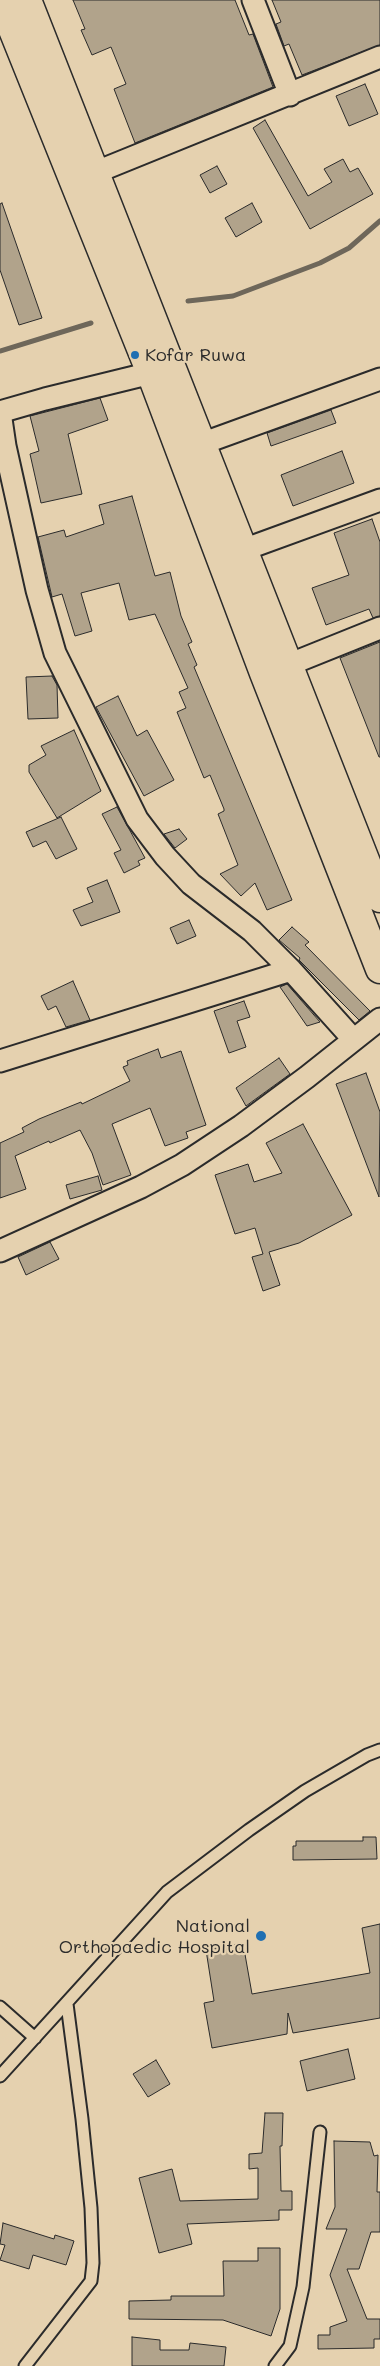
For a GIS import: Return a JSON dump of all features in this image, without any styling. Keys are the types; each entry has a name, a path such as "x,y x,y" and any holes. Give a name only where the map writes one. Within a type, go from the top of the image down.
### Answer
{"main road":[{"path":"1,0 150,372 261,664 380,968"},
{"path":"27,0 380,898"}],"street":[{"path":"253,0 290,95"},
{"path":"94,173 380,58"},
{"path":"150,372 45,398 0,412 5,446 37,590 55,653 116,780 137,819 165,856 191,884 252,931 291,970 353,1039"},
{"path":"201,444 380,379"},
{"path":"243,550 380,500"},
{"path":"288,665 380,628"},
{"path":"0,1061 291,970"},
{"path":"0,1251 141,1187 182,1165 256,1116 380,1019"}],"lane":[{"path":"0,2076 167,1892 249,1830 305,1791 367,1755 380,1750"},
{"path":"25,2366 91,2281 93,2263 91,2208 82,2119 66,2004"},
{"path":"0,2007 35,2038"},
{"path":"275,2366 290,2346 303,2287 320,2132"}],"building":[{"path":"73,0 235,0 249,35 253,34 273,87 135,143 114,89 126,84 111,47 92,55 81,30 85,29"},
{"path":"272,0 380,0 380,45 302,75 289,44 284,46 276,24 281,22"},
{"path":"365,84 378,114 349,126 336,96"},
{"path":"265,120 308,196 332,182 324,169 343,159 350,172 358,168 373,194 310,229 253,128"},
{"path":"217,166 227,184 210,193 200,175"},
{"path":"2,203 42,318 19,325 0,270 0,204"},
{"path":"252,203 262,222 236,237 225,218"},
{"path":"100,398 108,420 68,434 82,494 41,503 30,454 39,451 30,416"},
{"path":"331,410 336,423 271,446 267,433"},
{"path":"342,451 354,483 293,506 281,475"},
{"path":"132,496 155,576 170,572 181,616 192,642 188,644 197,665 194,667 292,900 267,910 255,883 241,896 220,874 238,865 218,814 224,811 224,809 210,775 204,778 177,712 186,708 179,692 188,688 155,614 129,620 119,583 81,593 92,631 75,636 62,594 52,597 38,537 64,530 66,537 104,524 99,505"},
{"path":"372,519 380,542 380,616 373,618 369,609 326,625 312,588 349,575 334,533"},
{"path":"380,642 380,757 379,757 340,658"},
{"path":"52,676 57,685 58,718 28,719 26,677"},
{"path":"118,696 137,736 147,730 174,780 144,796 96,707"},
{"path":"74,730 101,791 57,818 29,772 29,765 46,755 41,746"},
{"path":"117,807 145,858 138,861 140,865 124,873 114,853 121,850 102,814"},
{"path":"61,817 77,849 56,859 46,841 33,847 26,832"},
{"path":"179,829 187,839 175,848 164,834"},
{"path":"107,880 120,912 81,926 73,910 93,902 87,888"},
{"path":"189,920 196,936 177,944 170,928"},
{"path":"292,927 309,942 305,945 370,1011 359,1020 299,960 300,958 279,940"},
{"path":"73,981 90,1020 66,1027 56,1006 48,1010 41,996"},
{"path":"287,984 320,1022 307,1026 280,987"},
{"path":"244,1001 250,1017 237,1021 246,1047 229,1053 214,1011"},
{"path":"158,1049 161,1058 181,1051 206,1125 186,1132 188,1138 165,1146 150,1108 112,1124 131,1175 103,1185 92,1153 80,1130 15,1156 26,1189 0,1198 0,1143 24,1132 22,1128 39,1119 81,1102 82,1104 130,1081 123,1067 128,1065 127,1061"},
{"path":"279,1058 290,1074 246,1106 236,1088"},
{"path":"366,1073 380,1112 379,1197 336,1084"},
{"path":"303,1124 352,1215 299,1243 269,1252 280,1285 263,1291 252,1257 263,1254 255,1228 235,1234 215,1175 248,1164 254,1182 282,1173 266,1143"},
{"path":"98,1176 102,1190 70,1199 66,1185"},
{"path":"50,1242 59,1259 26,1275 18,1257"},
{"path":"363,1837 376,1837 377,1859 293,1860 293,1846 296,1846 296,1841 363,1841"},
{"path":"380,1924 380,2018 293,2033 288,2013 287,2034 212,2048 204,2003 214,2001 206,1950 243,1943 252,1994 370,1973 362,1928"},
{"path":"348,2049 355,2079 307,2091 300,2061"},
{"path":"156,2060 170,2084 148,2097 133,2074"},
{"path":"265,2113 283,2113 282,2146 280,2146 281,2191 292,2191 292,2210 279,2210 279,2220 187,2224 192,2244 159,2253 139,2178 172,2169 180,2201 258,2199 258,2168 249,2169 249,2154 262,2153"},
{"path":"334,2141 370,2142 374,2156 378,2155 377,2192 380,2192 380,2232 371,2232 359,2269 347,2269 367,2319 380,2319 380,2339 374,2339 374,2348 318,2349 318,2335 330,2335 330,2327 347,2321 330,2275 347,2229 326,2229 335,2207"},
{"path":"3,2223 54,2239 55,2235 74,2241 66,2265 33,2255 29,2269 0,2260 5,2245 0,2244"},
{"path":"258,2248 280,2248 280,2309 271,2336 223,2320 129,2319 129,2301 171,2300 171,2296 224,2296 223,2261 258,2261"},
{"path":"132,2337 160,2340 160,2350 189,2350 190,2343 226,2347 224,2366 132,2366"}],"waterway":[{"path":"188,301 233,296 320,263 349,248 380,221"},
{"path":"0,351 91,323"}],"place":[{"name":"Kofar Ruwa","path":"135,355"},
{"name":"National Orthopaedic Hospital","path":"261,1936"}]}
